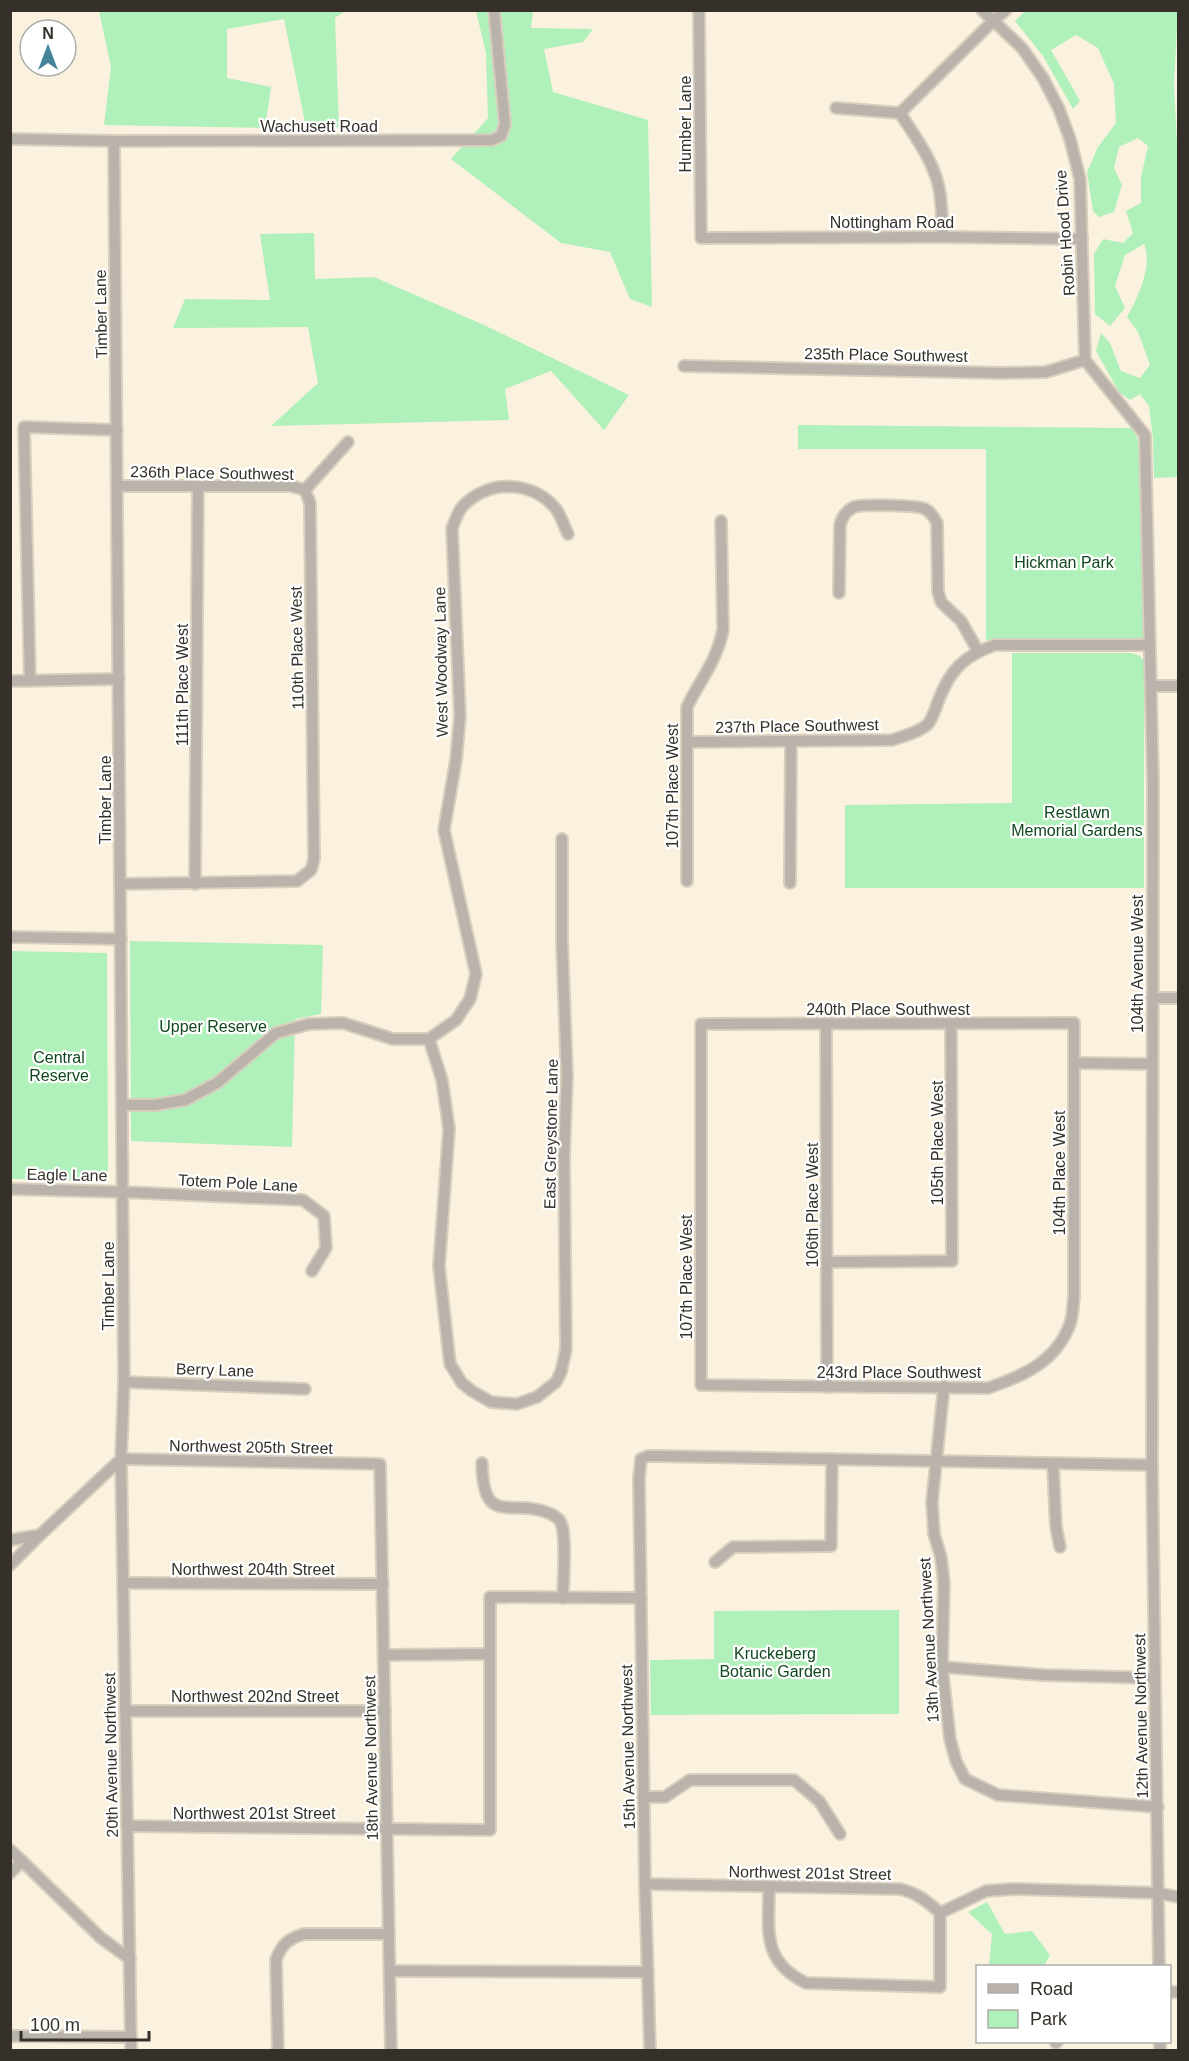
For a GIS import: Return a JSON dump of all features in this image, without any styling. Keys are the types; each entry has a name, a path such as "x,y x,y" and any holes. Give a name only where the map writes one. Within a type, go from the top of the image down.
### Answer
{"street":[{"name":"Wachusett Road","path":"10,139 492,140 501,136 505,124 494,10"},
{"name":"Humber Lane","path":"699,10 701,238"},
{"name":"Robin Hood Drive","path":"982,10 1022,48 1044,78 1059,109 1070,140 1080,179 1085,360"},
{"path":"836,108 900,113 1006,10"},
{"path":"900,113 921,145 933,169 940,192 943,237"},
{"name":"Timber Lane","path":"114,141 123,1192 124,1382 121,1459"},
{"name":"Nottingham Road","path":"701,238 1082,239"},
{"name":"235th Place Southwest","path":"684,366 1001,373 1046,372 1085,360"},
{"name":"104th Avenue West","path":"1085,360 1145,435 1152,686 1152,1465"},
{"path":"30,681 24,427 117,430"},
{"path":"305,490 348,442"},
{"name":"236th Place Southwest","path":"118,486 291,486 305,490"},
{"name":"111th Place West","path":"195,884 198,486"},
{"name":"West Woodway Lane","path":"429,1039 456,1020 470,999 476,974 444,830 456,760 460,716 452,528 462,507 481,494 502,486 523,487 542,496 557,509 568,534"},
{"name":"110th Place West","path":"195,884 297,882 311,870 314,859 310,503 305,490"},
{"path":"839,593 842,516 857,506 924,508 933,514 938,523 938,583 941,602 961,621 978,651"},
{"name":"107th Place West","path":"687,881 687,707 708,673 720,647 723,630 721,521"},
{"name":"237th Place Southwest","path":"687,742 892,740 913,733 928,724 952,672 978,651 995,645 1150,645"},
{"path":"10,681 119,680"},
{"path":"1152,686 1179,686"},
{"path":"789,883 790,742"},
{"name":"East Greystone Lane","path":"429,1039 442,1080 449,1129 439,1266 450,1364 462,1383 472,1391 491,1402 517,1404 537,1397 556,1382 561,1372 566,1349 564,1155 567,1076 562,941 562,839"},
{"path":"120,884 195,884"},
{"path":"10,937 121,939"},
{"path":"1152,998 1179,998"},
{"path":"122,1105 155,1105 184,1100 217,1083 276,1034 309,1024 343,1023 393,1040 429,1039"},
{"name":"240th Place Southwest","path":"701,1024 1074,1023"},
{"name":"104th Place West","path":"1070,1324 1074,1296 1074,1023"},
{"name":"107th Place West","path":"701,1024 702,1385"},
{"name":"106th Place West","path":"826,1024 827,1387"},
{"name":"105th Place West","path":"827,1262 952,1261 951,1024"},
{"path":"1074,1063 1152,1064"},
{"name":"Eagle Lane","path":"10,1189 123,1192"},
{"name":"Totem Pole Lane","path":"123,1192 303,1200 324,1216 326,1248 312,1271"},
{"name":"243rd Place Southwest","path":"702,1385 988,1388 1019,1378 1042,1362 1056,1347 1070,1324"},
{"name":"Berry Lane","path":"124,1382 305,1389"},
{"path":"937,1461 944,1386"},
{"name":"15th Avenue Northwest","path":"650,2050 645,1884 639,1468 641,1459 657,1456 832,1459"},
{"path":"10,1564 121,1459"},
{"name":"Northwest 205th Street","path":"121,1459 380,1464"},
{"name":"20th Avenue Northwest","path":"121,1459 131,2050"},
{"path":"715,1562 733,1547 831,1546 832,1459 1152,1465"},
{"name":"13th Avenue Northwest","path":"937,1461 932,1502 934,1534 941,1557 944,1583 942,1667 950,1739 956,1761 965,1779 999,1795 1158,1807"},
{"path":"482,1463 482,1481 490,1502 500,1508 546,1512 558,1518 561,1523 564,1548 563,1598"},
{"name":"18th Avenue Northwest","path":"380,1464 391,2050"},
{"path":"1053,1464 1056,1527 1060,1546"},
{"name":"12th Avenue Northwest","path":"1152,1465 1159,1965"},
{"path":"10,1540 40,1535"},
{"name":"Northwest 204th Street","path":"123,1583 383,1584"},
{"path":"384,1655 490,1654 490,1597 641,1598"},
{"name":"Northwest 201st Street","path":"127,1826 490,1830 490,1654"},
{"path":"942,1667 1043,1675 1155,1678"},
{"name":"Northwest 202nd Street","path":"125,1711 385,1712"},
{"path":"644,1797 665,1797 690,1780 794,1780 819,1801 840,1833"},
{"path":"10,1850 101,1938 130,1959"},
{"path":"10,1873 22,1862"},
{"name":"Northwest 201st Street","path":"645,1884 900,1889 924,1898 940,1913"},
{"path":"769,1887 769,1936 779,1963 792,1976 806,1983 940,1987 940,1913 986,1891 1013,1889 1158,1893 1179,1897"},
{"path":"278,2050 276,1960 280,1949 287,1941 294,1936 304,1934 389,1934"},
{"path":"390,1971 648,1972"},
{"path":"10,2036 131,2037"}],"green space":[{"path":"99,11 345,11 335,18 339,127 306,127 284,19 227,29 227,78 271,87 265,128 104,125 111,67"},
{"path":"476,11 533,11 531,28 593,29 583,42 544,49 553,92 648,120 652,307 630,299 610,252 561,243 451,159 488,118 486,53"},
{"path":"1025,11 1178,11 1174,84 1178,163 1178,477 1154,478 1149,406 1140,394 1130,400 1119,392 1096,351 1101,333 1110,343 1121,371 1140,378 1150,365 1138,332 1127,317 1143,281 1147,262 1144,244 1125,255 1115,286 1125,308 1110,326 1095,314 1094,254 1103,239 1123,243 1133,233 1126,211 1141,203 1141,177 1148,146 1138,138 1119,147 1114,168 1122,185 1114,212 1099,217 1093,211 1087,172 1098,147 1116,123 1114,84 1098,48 1076,35 1051,50 1080,101 1073,109 1043,56 1015,21"},
{"path":"314,233 315,279 374,277 484,325 629,395 604,430 551,371 505,389 509,420 271,426 318,383 308,327 173,328 185,299 270,300 260,234"},
{"name":"Hickman Park","path":"798,425 1135,428 1140,450 1143,640 986,640 986,449 798,449"},
{"name":"Restlawn Memorial Gardens","path":"1012,653 1131,653 1140,656 1144,661 1144,888 845,888 845,805 1012,803"},
{"name":"Upper Reserve","path":"130,941 323,945 321,1014 295,1019 292,1147 131,1141"},
{"name":"Central Reserve","path":"11,951 107,953 108,1181 11,1179"},
{"name":"Kruckeberg Botanic Garden","path":"899,1610 899,1714 651,1715 650,1660 714,1659 714,1611"},
{"path":"987,1902 1005,1934 1032,1931 1050,1955 1045,1965 989,1965 992,1934 968,1912"}]}
